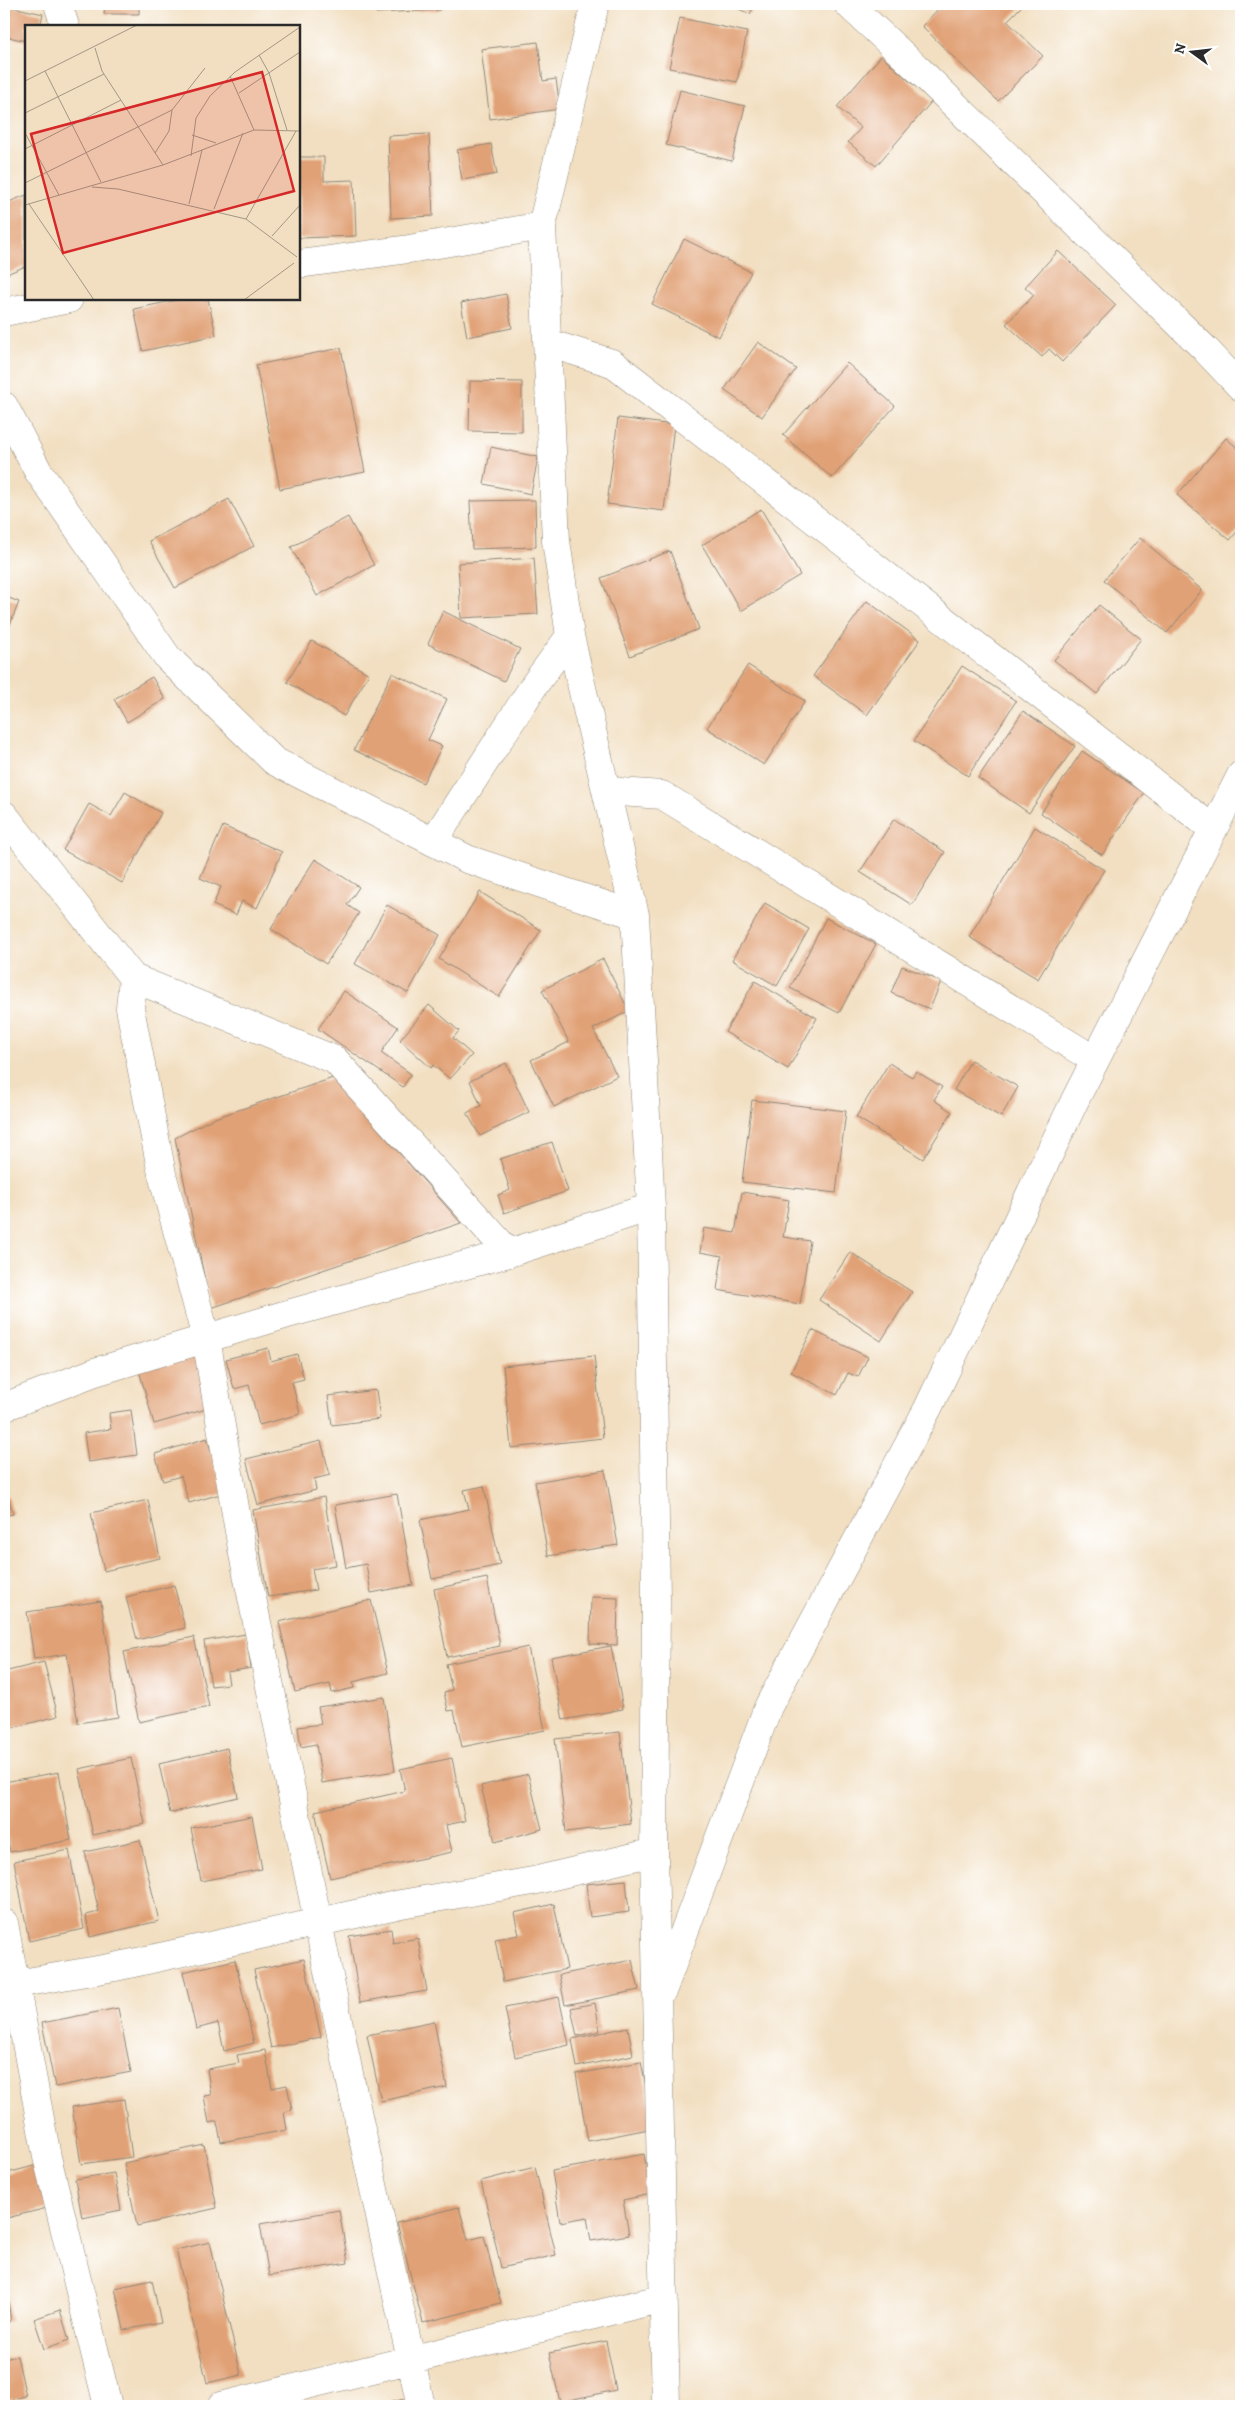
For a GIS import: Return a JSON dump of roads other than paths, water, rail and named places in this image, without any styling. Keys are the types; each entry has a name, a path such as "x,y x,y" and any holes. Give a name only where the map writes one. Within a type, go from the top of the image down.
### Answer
{"street":[{"path":"58,4 65,25"},
{"path":"594,4 542,226 556,541 570,636 635,915 651,1207 656,1602 654,1852 659,2001 666,2406"},
{"path":"848,4 919,70 1204,348 1241,387"},
{"path":"300,264 409,250 542,226"},
{"path":"4,312 63,300"},
{"path":"548,343 612,363 1212,829"},
{"path":"4,406 38,471 168,658 274,761 467,859 635,915"},
{"path":"433,842 535,684 570,636"},
{"path":"659,2001 768,1707 928,1408 1095,1060 1241,775"},
{"path":"606,791 662,795 1095,1060"},
{"path":"4,815 133,978 335,1060 509,1253"},
{"path":"133,978 130,1008 162,1174 206,1338 221,1416 242,1549 349,2074 421,2406"},
{"path":"4,1407 95,1372 206,1338 509,1253 651,1207"},
{"path":"10,1985 115,1967 401,1904 533,1881 654,1852"},
{"path":"4,1923 10,1985 47,2157 108,2406"},
{"path":"221,2406 664,2298"}]}
